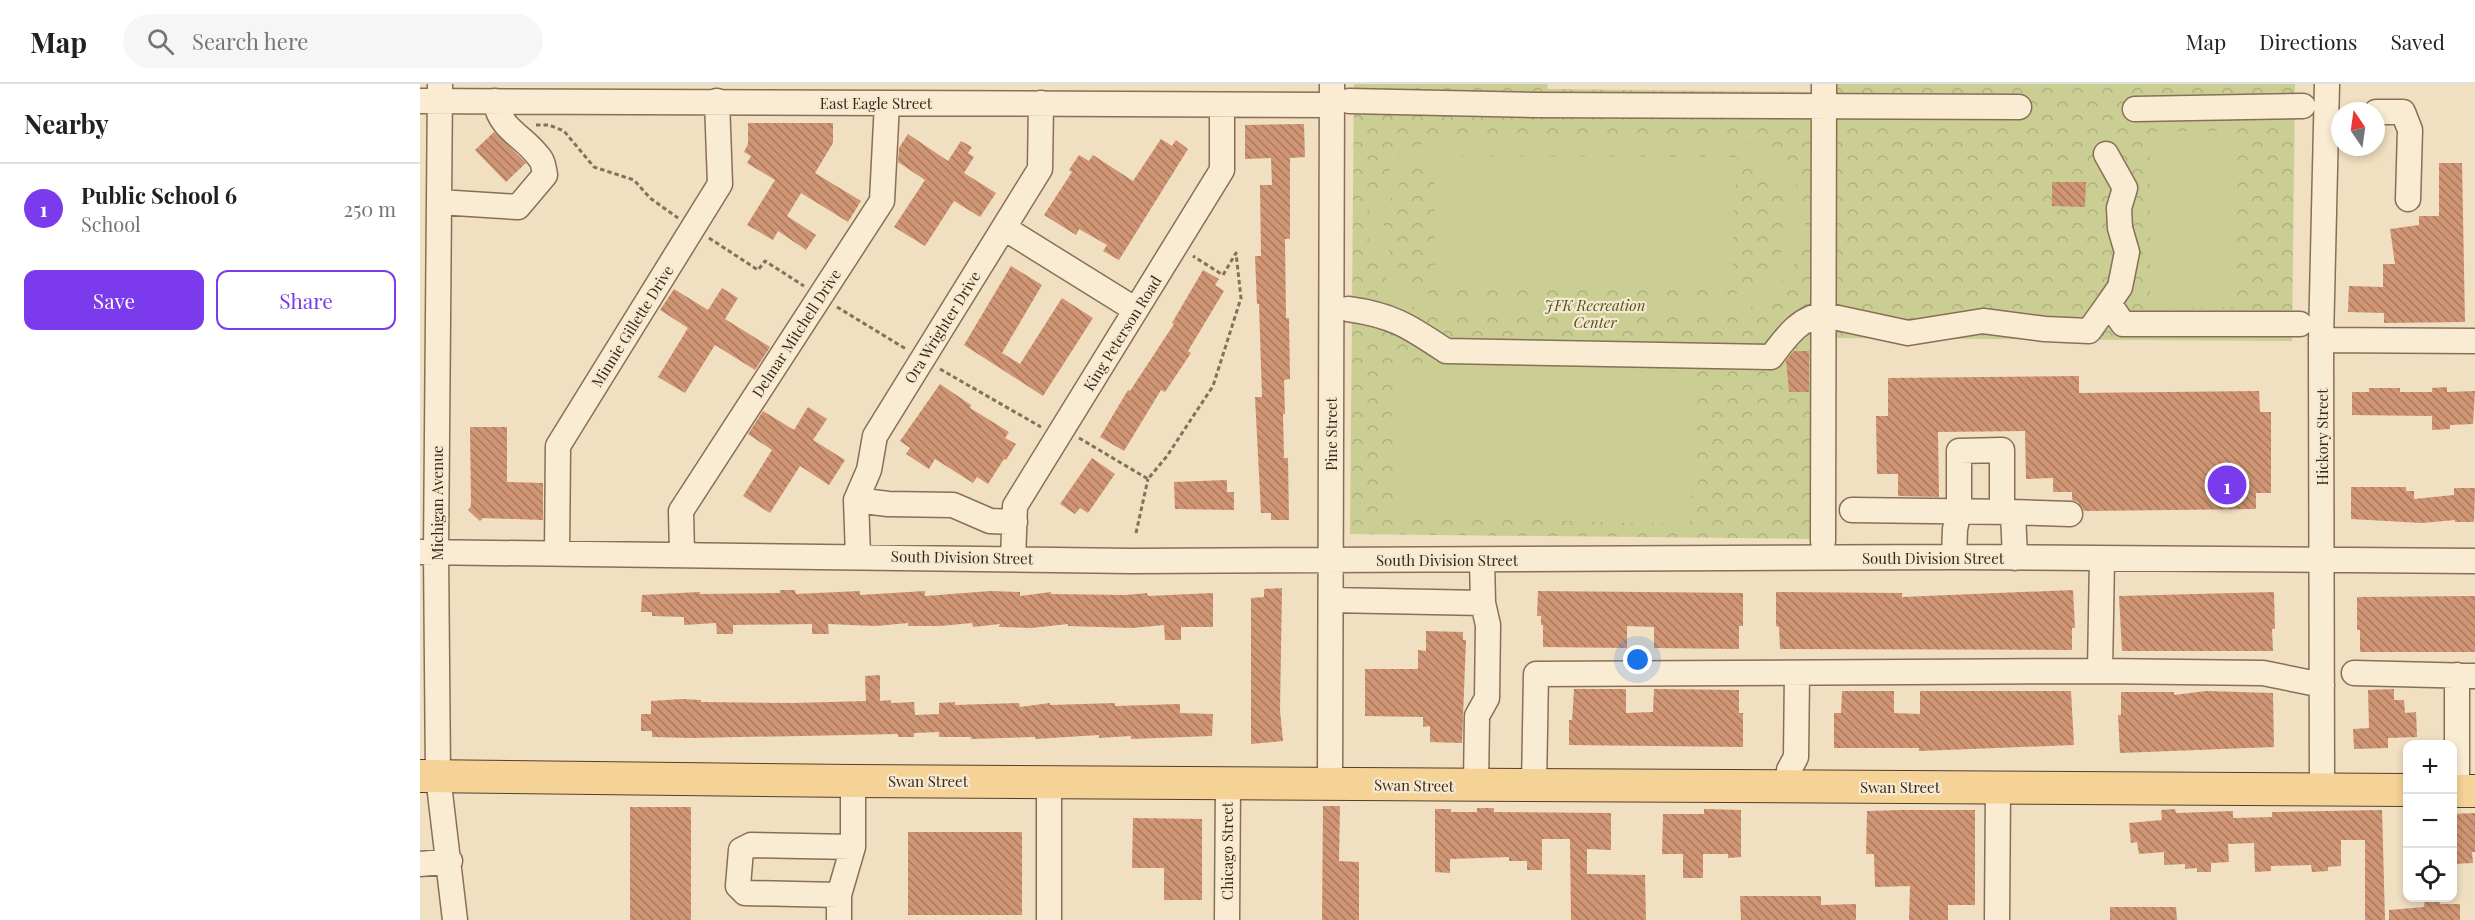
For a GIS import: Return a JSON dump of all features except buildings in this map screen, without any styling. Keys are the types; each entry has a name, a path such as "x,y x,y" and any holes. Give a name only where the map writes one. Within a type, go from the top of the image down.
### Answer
{"main road":[{"name":"Swan Street","path":"429,776 1534,786 1789,778 1998,788 2403,790"}],"street":[{"name":"Hickory Street","path":"2322,789 2321,340 2327,84"},
{"name":"East Eagle Street","path":"434,95 495,101 717,101 842,93 886,103 1041,103 1077,94 1222,105 1338,97 1541,94 1824,95 2019,107"},
{"name":"Michigan Avenue","path":"434,95 439,202 429,250 429,776 450,861 455,920"},
{"path":"1823,541 1824,95"},
{"name":"Pine Street","path":"1330,784 1338,97"},
{"path":"439,202 518,207 545,175 541,158 503,123 497,113 495,101"},
{"name":"Minnie Gillette Drive","path":"556,553 558,446 720,184 717,101"},
{"name":"Delmar Mitchell Drive","path":"682,555 681,511 882,201 886,103"},
{"name":"Ora Wrighter Drive","path":"858,555 856,500 869,470 874,436 1040,170 1041,103"},
{"name":"King Peterson Road","path":"1013,559 1015,506 1222,170 1222,105"},
{"path":"2134,109 2325,109"},
{"path":"2385,112 2403,112 2410,130 2408,199"},
{"path":"2089,331 2120,288 2127,252 2120,228 2119,208 2125,188 2106,154"},
{"path":"1004,228 1136,310"},
{"path":"2109,303 2123,324"},
{"path":"1348,309 1372,312 1402,322 1446,351 1771,357 1789,334 1804,322 1812,316 1824,315 1908,333 1983,321 2045,329 2089,331 2123,324 2300,324"},
{"path":"2321,340 2475,341"},
{"path":"1954,558 1955,529 1959,511 1959,451 2002,450 2015,558"},
{"path":"856,500 888,504 953,505 980,518 1015,522"},
{"path":"1852,510 2070,514"},
{"name":"South Division Street","path":"428,552 1331,561 1954,558 2475,561"},
{"path":"2100,671 2102,559"},
{"path":"1476,785 1477,716 1487,699 1488,625 1483,603 1482,560"},
{"path":"1331,600 1483,603"},
{"path":"1534,786 1536,674 2100,671 2263,673 2322,685"},
{"path":"1789,673 1782,756 1789,778"},
{"path":"2354,673 2466,675 2461,791"},
{"path":"839,920 839,895 853,847 853,781"},
{"path":"1049,782 1049,920"},
{"name":"Chicago Street","path":"1227,920 1228,782"},
{"path":"1997,920 1998,788"},
{"path":"839,895 745,893 738,886 741,850 751,845 853,847"},
{"path":"420,864 450,861"}],"path":[{"path":"538,125 549,125 564,131 594,167 634,180 666,212 758,270 765,261 922,359 1045,429"},
{"path":"1136,533 1148,479 1167,456 1213,386 1241,298 1236,253 1223,275 1176,245"},
{"path":"1070,432 1148,479"}],"green space":[{"name":"JFK Recreation Center","path":"1354,84 1547,84 1548,89 1811,92 1811,84 2295,84 2292,341 1819,338 1817,539 1350,534"},
{"path":"2233,131 2236,307 2150,309 2150,132"},
{"path":"1497,136 1730,137 1751,143 1765,149 1783,162 1794,180 1804,215 1803,248 1790,270 1770,294 1755,305 1735,312 1449,315 1424,310 1406,303 1397,296 1379,267 1369,242 1368,216 1378,190 1397,159 1423,144 1452,138","holes":["1510,152 1727,153 1752,160 1770,173 1779,185 1786,205 1788,228 1787,244 1765,274 1749,290 1732,295 1451,299 1424,293 1410,284 1394,261 1386,242 1384,220 1397,187 1423,163 1434,159 1435,283 1731,288 1737,157 1446,156"]},
{"path":"1393,370 1697,372 1690,525 1394,515"}],"place":[{"name":"Public School 6","path":"2227,485"}]}
